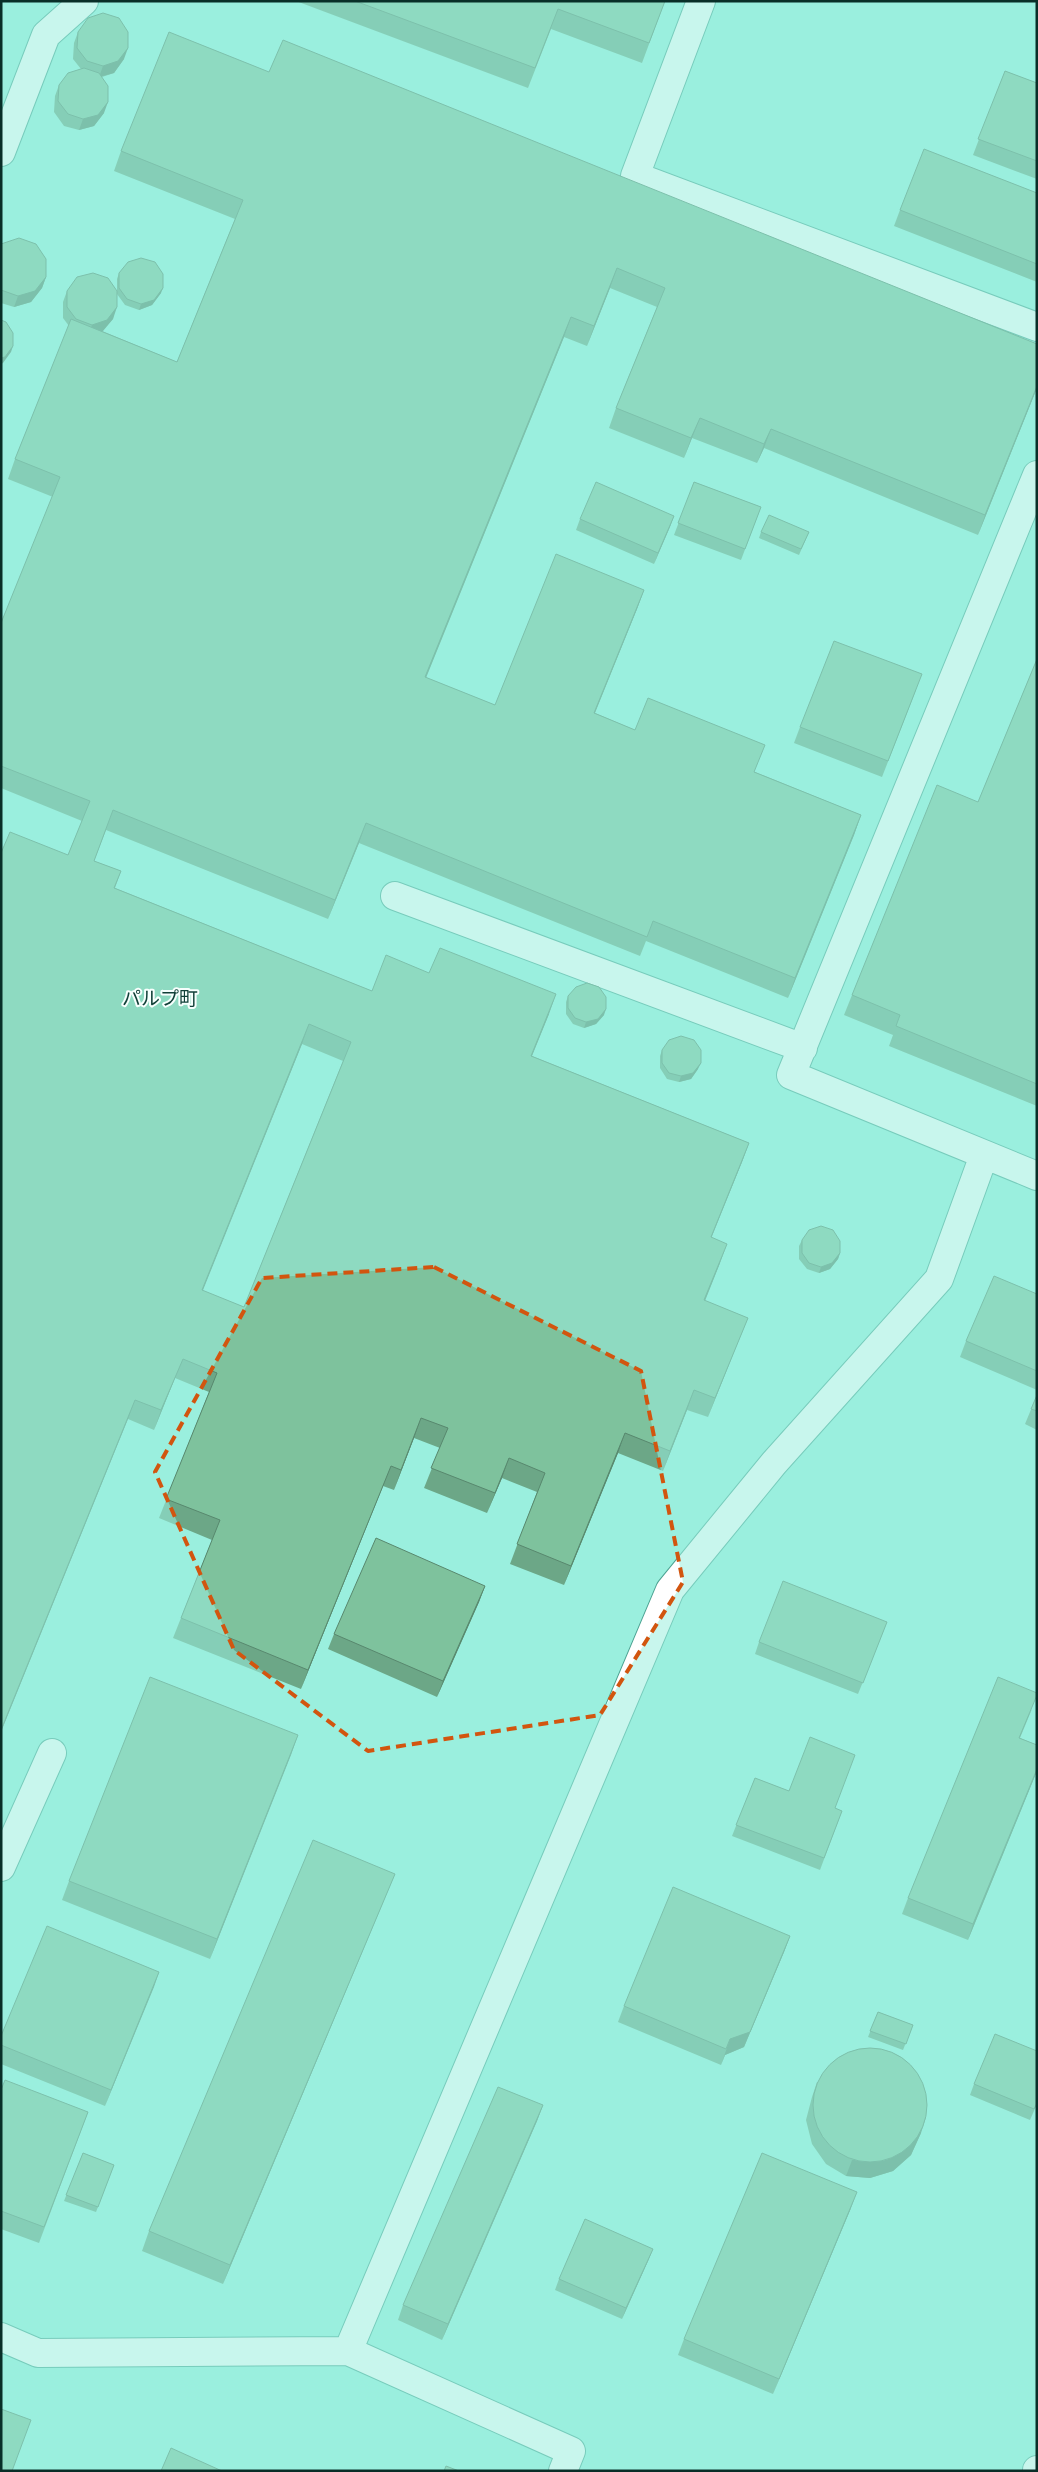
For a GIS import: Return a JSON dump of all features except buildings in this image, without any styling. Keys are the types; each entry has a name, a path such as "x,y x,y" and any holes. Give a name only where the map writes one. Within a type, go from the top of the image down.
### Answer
{"lane":[{"path":"1,152 46,35 84,1"},
{"path":"702,1 635,176 1037,327"},
{"path":"1037,475 804,1048 791,1075 1037,1176"},
{"path":"395,896 804,1048"},
{"path":"348,2351 670,1590 774,1463 939,1280 984,1155"},
{"path":"1,1868 52,1753"},
{"path":"1,2337 38,2352 348,2351 571,2452 563,2471"}],"highlighted area":[{"path":"434,1267 641,1371 683,1582 600,1715 368,1751 234,1650 155,1472 262,1278"}],"district":[{"name":"パルプ町","path":"160,998"}]}
